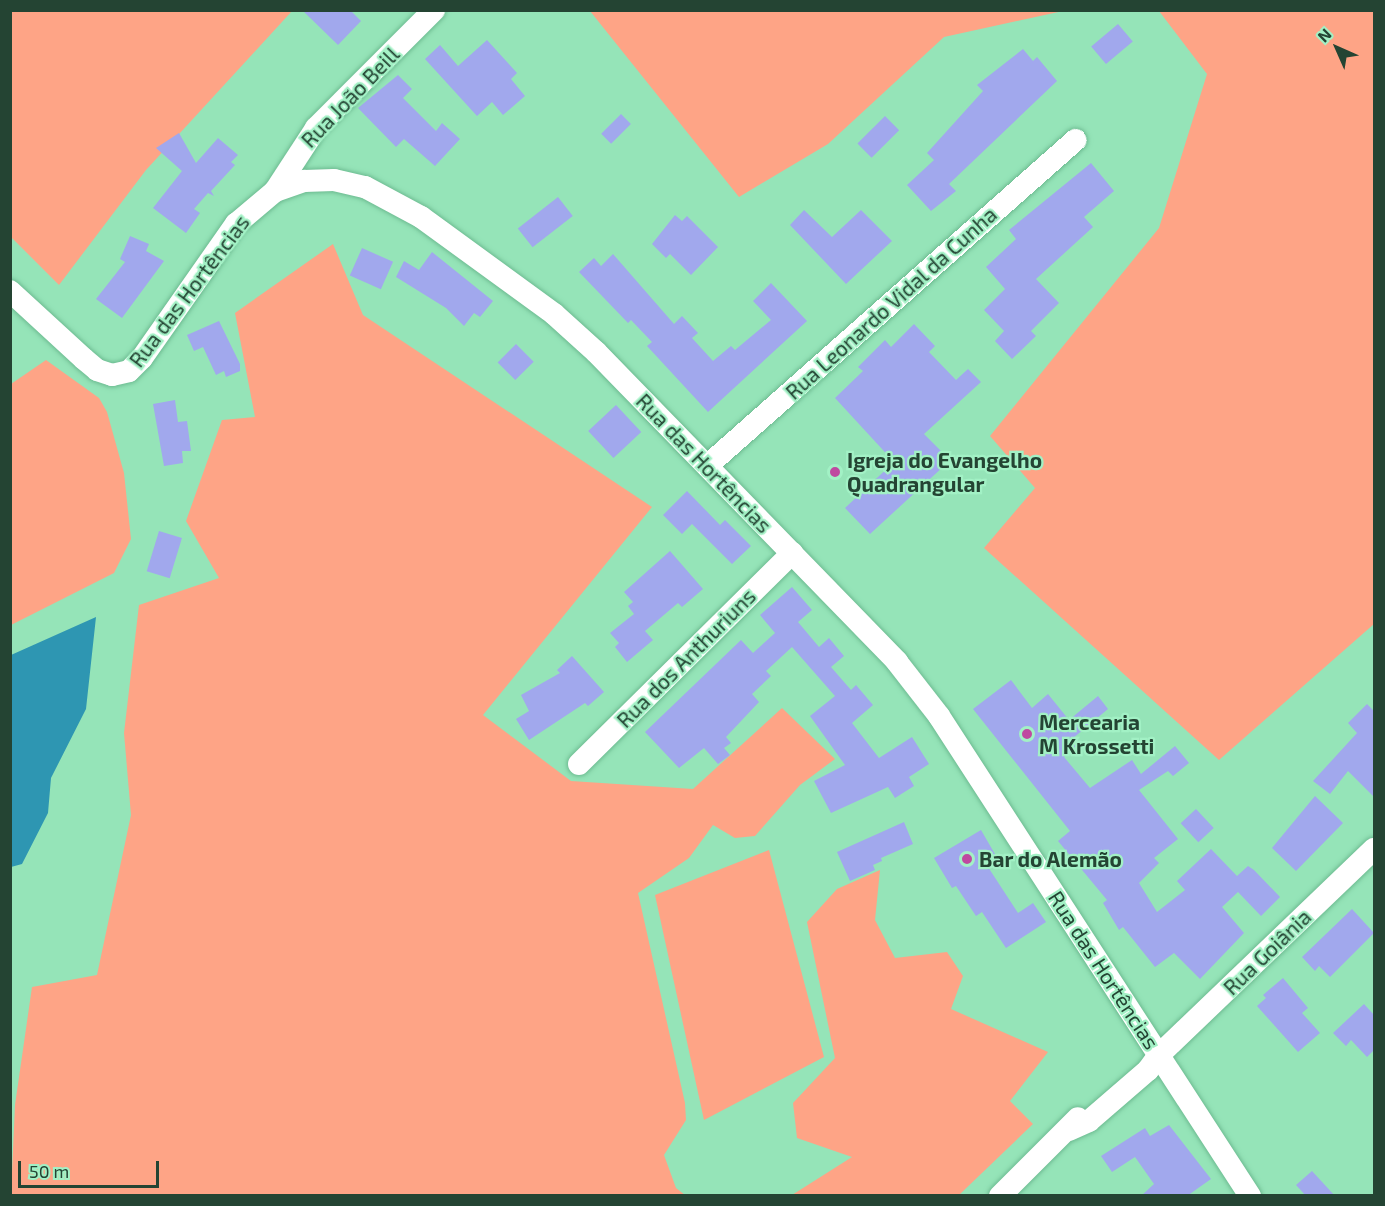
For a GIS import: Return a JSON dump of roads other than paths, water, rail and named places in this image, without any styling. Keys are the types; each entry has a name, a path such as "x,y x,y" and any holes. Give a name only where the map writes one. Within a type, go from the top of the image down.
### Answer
{"street":[{"name":"Rua João Beill","path":"275,190 316,128 434,10"},
{"name":"Rua Leonardo Vidal da Cunha","path":"707,466 1075,140"},
{"name":"Rua das Hortências","path":"10,291 98,370 112,375 129,371 236,224 275,190 304,181 334,180 374,190 421,217 561,320 707,466 889,654 939,716 1250,1196"},
{"name":"Rua dos Anthuriuns","path":"579,764 792,553"},
{"name":"Rua Goiânia","path":"1000,1196 1069,1131 1080,1114 1138,1063 1158,1055 1374,849"}],"water":[{"path":"96,617 86,709 51,778 48,813 22,864 11,867 11,655"}],"place":[{"name":"Igreja do Evangelho Quadrangular","path":"835,472"},
{"name":"Mercearia M Krossetti","path":"1027,734"},
{"name":"Bar do Alemão","path":"967,859"}]}
